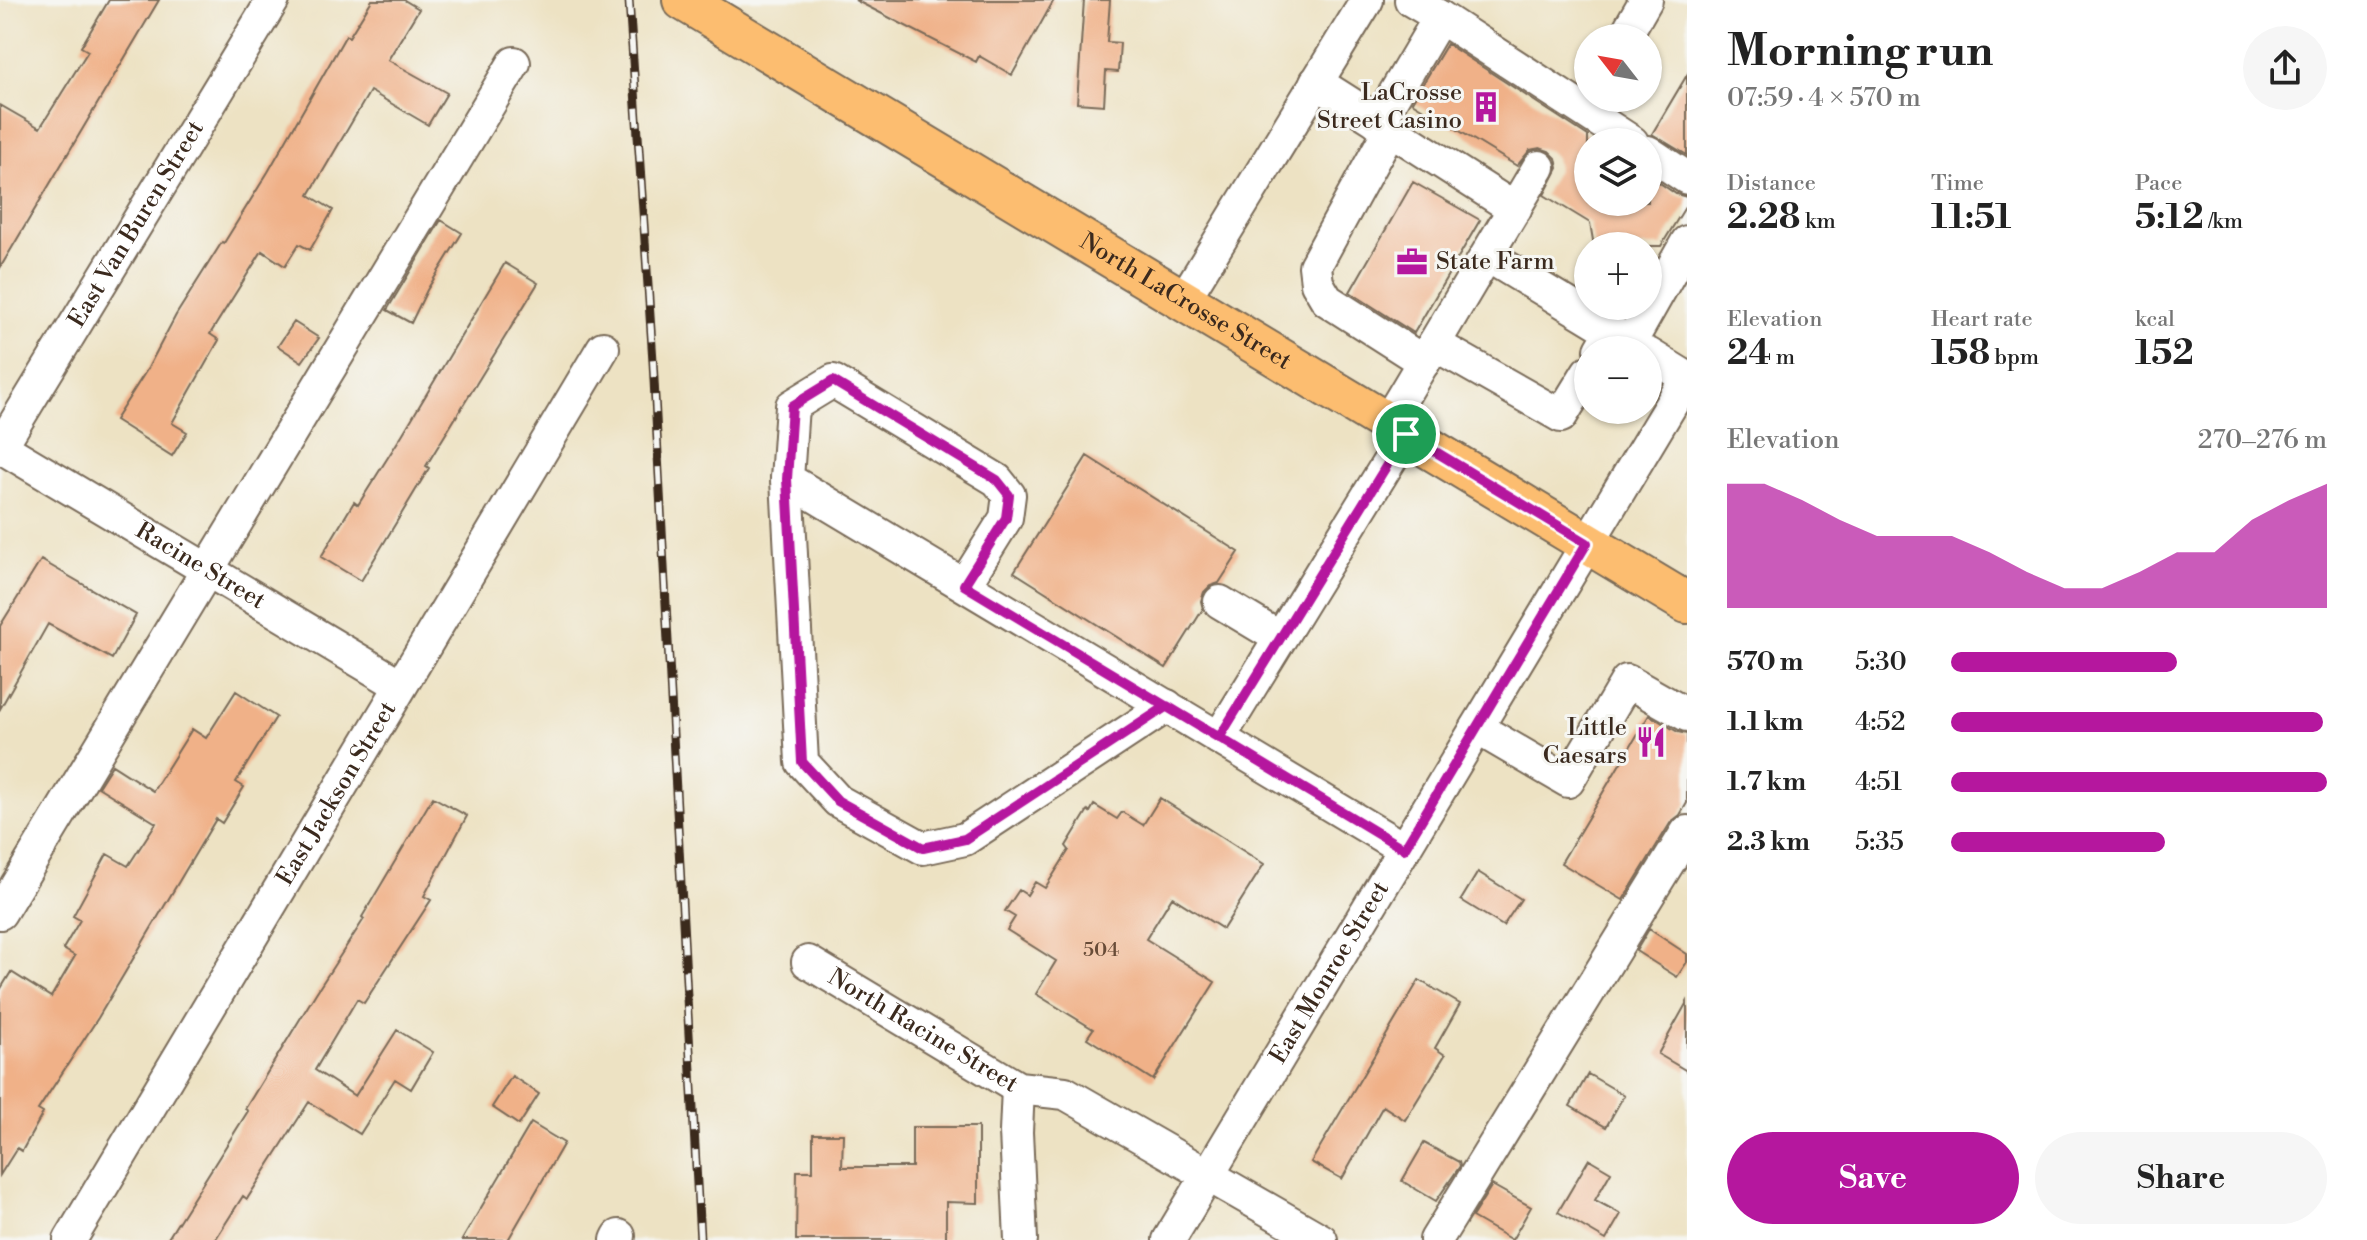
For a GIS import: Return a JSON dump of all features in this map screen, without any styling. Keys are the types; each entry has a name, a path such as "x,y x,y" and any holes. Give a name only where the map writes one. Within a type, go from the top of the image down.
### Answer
{"main road":[{"name":"North LaCrosse Street","path":"683,0 1687,603"}],"street":[{"name":"East Van Buren Street","path":"0,447 273,0"},
{"path":"1184,299 1367,0"},
{"path":"1411,0 1610,128"},
{"path":"1632,24 1646,0"},
{"path":"1440,17 1315,266 1317,283 1327,300 1561,416 1574,395"},
{"path":"0,913 514,63"},
{"path":"1316,82 1515,209"},
{"path":"1662,161 1687,178"},
{"path":"1219,738 1280,638 1397,428 1429,353 1539,167"},
{"path":"1632,336 1687,242"},
{"path":"1488,256 1611,336"},
{"name":"East Jackson Street","path":"70,1240 603,348"},
{"path":"1662,365 1687,378"},
{"name":"East Monroe Street","path":"1169,1240 1687,378"},
{"path":"964,585 1006,518 1009,495 997,480 833,381 792,406 787,479 802,762 838,801 923,848 965,839 1167,706"},
{"name":"Racine Street","path":"0,447 400,685"},
{"path":"787,479 1404,849"},
{"path":"1220,602 1280,638"},
{"path":"1477,728 1568,781 1627,681 1687,715"},
{"path":"1436,1240 1687,832"},
{"name":"North Racine Street","path":"808,962 1018,1088 1065,1093 1209,1174"},
{"path":"1018,1088 1016,1132 1021,1240"},
{"path":"1209,1174 1321,1240"}],"building":[{"path":"109,0 159,0 0,268 0,105 40,128 88,51 81,47"},
{"path":"372,0 404,0 419,9 388,60 447,93 428,125 370,91 309,195 333,210 310,250 299,244 285,266 262,251 210,334 219,340 172,423 187,432 172,456 115,420 148,368 176,315 268,172 346,35 349,37"},
{"path":"855,0 1054,0 1012,75 979,56 976,62"},
{"path":"1084,0 1110,0 1107,42 1120,43 1118,72 1106,71 1104,105 1077,103"},
{"name":"LaCrosse Street Casino","path":"1447,44 1576,128 1574,213 1544,195 1558,168 1556,158 1549,151 1540,148 1530,150 1517,166 1412,102"},
{"path":"1687,75 1687,155 1662,140 1662,128 1656,128"},
{"name":"State Farm","path":"1413,182 1480,220 1414,333 1350,292"},
{"name":"LaCrosse Street Casino","path":"1662,184 1687,197 1687,204 1662,244 1662,232 1592,232 1590,223 1578,216 1662,216"},
{"path":"441,220 462,233 411,323 387,310"},
{"path":"505,263 538,283 426,466 429,468 361,581 321,557 354,502 358,505 402,435"},
{"path":"294,322 319,338 302,362 278,346"},
{"path":"1087,456 1239,552 1219,583 1204,592 1201,601 1203,609 1166,668 1014,572"},
{"path":"41,560 136,615 112,659 48,624 0,709 0,626"},
{"path":"236,691 276,717 236,782 244,787 222,823 216,819 98,1018 38,1110 43,1113 22,1151 17,1148 0,1175 0,990 11,972 51,997 75,956 63,949 80,920 73,916 107,854 128,866 156,823 98,787 112,765 153,791 192,729 206,738"},
{"path":"1649,715 1687,734 1687,803 1671,822 1623,900 1561,863"},
{"path":"433,797 467,816 424,896 431,900 364,1003 357,999 315,1070 355,1096 397,1030 433,1052 411,1089 395,1079 360,1134 309,1102 247,1199 243,1196 215,1240 167,1240 364,919 362,917"},
{"path":"1160,798 1264,864 1223,929 1172,897 1146,939 1215,982 1153,1080 1087,1038 1093,1029 1036,994 1056,961 1007,930 1015,917 1005,911 1019,890 1027,895 1035,882 1045,888 1069,850 1066,846 1094,805 1117,819 1122,812 1143,825"},
{"path":"1478,872 1521,899 1503,926 1461,900"},
{"path":"1649,929 1687,954 1687,962 1677,977 1636,951"},
{"path":"1419,980 1460,1004 1435,1048 1445,1055 1405,1120 1383,1106 1342,1179 1311,1162"},
{"path":"1687,1002 1687,1071 1658,1054"},
{"path":"1588,1074 1624,1095 1606,1127 1570,1106"},
{"path":"512,1076 539,1094 519,1125 492,1107"},
{"path":"531,1123 564,1143 508,1240 462,1240"},
{"path":"912,1127 978,1127 978,1203 946,1202 946,1240 796,1240 797,1171 813,1171 813,1134 843,1134 842,1167 912,1167"},
{"path":"1424,1143 1459,1162 1460,1166 1436,1201 1402,1181"},
{"path":"1589,1159 1611,1172 1595,1200 1621,1214 1606,1240 1558,1212"},
{"path":"1492,1185 1531,1207 1512,1240 1472,1217"}],"railway":[{"path":"629,0 653,361 700,1240"}],"place":[{"name":"LaCrosse Street Casino","path":"1486,107"},
{"name":"State Farm","path":"1412,262"},
{"name":"Little Caesars","path":"1651,742"}],"route":[{"path":"1406,434 1219,738 1167,706 964,585 1006,518 1009,495 997,480 833,381 792,406 787,479 802,762 838,801 923,848 965,839 1167,706 1219,738 1404,849 1587,543 1406,434"}]}
